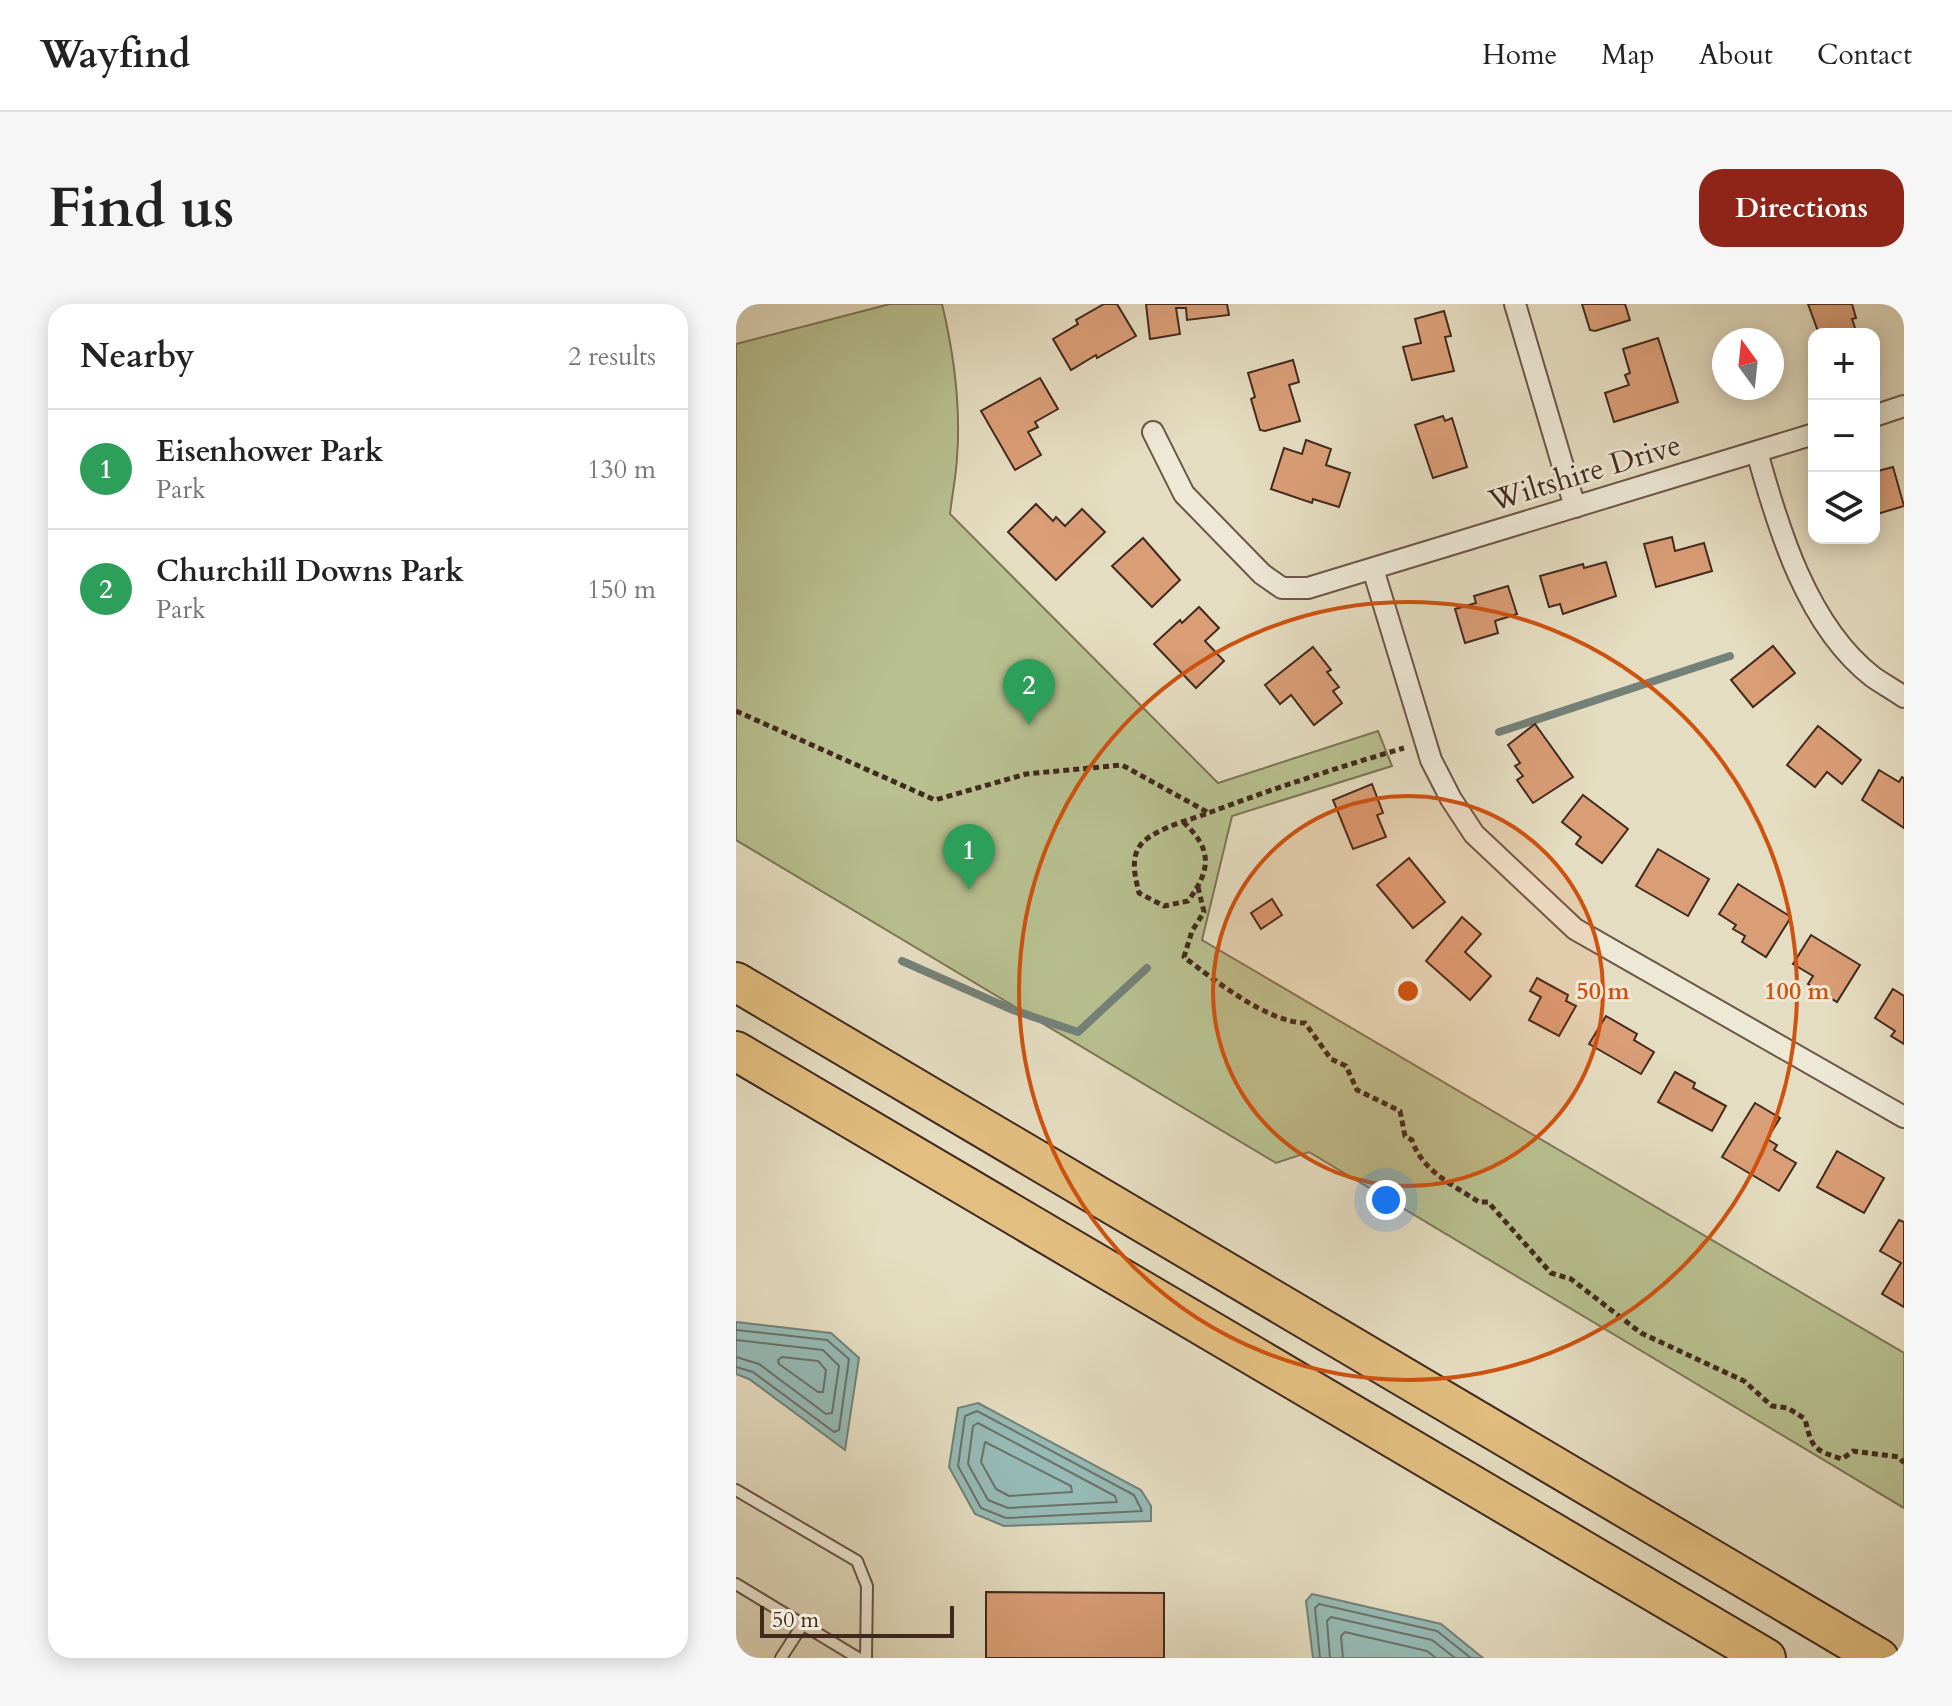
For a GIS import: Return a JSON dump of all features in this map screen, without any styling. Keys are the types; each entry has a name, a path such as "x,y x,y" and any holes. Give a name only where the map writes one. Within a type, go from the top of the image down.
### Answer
{"highway":[{"path":"736,982 1879,1658"},
{"path":"736,1051 1766,1658"}],"street":[{"path":"1515,304 1575,507"},
{"path":"1880,414 1904,406"},
{"name":"Wiltshire Drive","path":"1153,432 1184,494 1262,574 1282,588 1308,588 1808,436"},
{"path":"1757,452 1784,544 1834,635 1871,675 1904,697"},
{"path":"1373,569 1424,742 1451,799 1474,834 1575,929 1904,1117"}],"lane":[{"path":"736,1490 857,1561 867,1586 866,1658"},
{"path":"736,1584 858,1658"},
{"path":"781,1658 803,1624"}],"path":[{"path":"736,711 935,800 1026,774 1122,765 1209,813"},
{"path":"1183,822 1199,837 1206,857 1204,878 1188,901 1164,906 1139,893 1133,865 1142,843 1183,822 1310,776 1424,742"},
{"path":"1198,887 1204,912 1192,931 1184,957 1225,988 1288,1023 1305,1023 1331,1059 1346,1066 1357,1090 1400,1111 1405,1136 1412,1140 1428,1168 1479,1202 1488,1202 1551,1273 1571,1279 1641,1333 1744,1381 1772,1406 1788,1408 1805,1419 1811,1443 1818,1451 1842,1459 1853,1451 1899,1457 1904,1463"}],"green space":[{"path":"890,304 942,304 953,361 958,419 950,514 1218,783 1378,731 1392,766 1232,816 1202,940 1904,1353 1904,1508 1309,1152 1276,1163 736,840 736,344"}],"water":[{"path":"736,1322 831,1333 859,1358 845,1450 749,1379 736,1374"},
{"path":"978,1403 1141,1490 1151,1506 1151,1521 1004,1526 975,1514 949,1467 958,1408"},
{"path":"1312,1594 1441,1624 1483,1658 1313,1658 1306,1601"}],"building":[{"path":"1104,304 1117,304 1136,336 1071,370 1053,339 1078,324 1076,320"},
{"path":"1146,304 1227,304 1229,315 1187,320 1186,308 1176,308 1180,334 1150,339"},
{"path":"1582,304 1625,304 1630,320 1590,330"},
{"path":"1808,304 1852,304 1855,328 1817,328"},
{"path":"1444,311 1451,336 1445,337 1454,371 1412,380 1403,347 1421,343 1415,319"},
{"path":"1658,338 1678,402 1614,422 1605,393 1629,385 1625,375 1630,373 1623,349"},
{"path":"1293,360 1299,382 1289,385 1300,421 1260,430 1251,399 1255,397 1248,373"},
{"path":"1040,378 1058,409 1035,422 1038,427 1028,432 1041,455 1015,470 981,411"},
{"path":"1443,416 1445,421 1452,418 1467,467 1433,478 1415,425"},
{"path":"1306,440 1331,449 1326,465 1350,473 1339,507 1313,499 1312,503 1271,489 1284,448 1302,454"},
{"path":"1893,467 1904,506 1880,513 1880,470"},
{"path":"1036,504 1053,521 1056,517 1065,526 1082,509 1105,532 1056,580 1008,532"},
{"path":"1672,537 1675,551 1704,543 1712,571 1656,587 1644,544"},
{"path":"1143,538 1180,580 1152,607 1112,566"},
{"path":"1606,562 1616,596 1563,614 1560,604 1549,607 1540,576 1583,564 1584,568"},
{"path":"1508,586 1517,614 1495,621 1498,633 1465,643 1455,609 1476,603 1474,596"},
{"path":"1199,607 1219,628 1205,641 1224,661 1196,688 1154,644"},
{"path":"1773,646 1795,673 1753,707 1731,680"},
{"path":"1313,647 1331,670 1327,672 1339,687 1333,691 1342,703 1314,725 1291,695 1280,704 1265,685"},
{"path":"1535,724 1573,777 1533,803 1517,780 1523,776 1515,766 1520,763 1508,745"},
{"path":"1818,726 1861,760 1842,784 1827,772 1815,787 1787,765"},
{"path":"1879,770 1899,782 1904,778 1904,828 1862,800"},
{"path":"1372,784 1383,813 1377,815 1386,837 1353,849 1333,800"},
{"path":"1583,795 1628,829 1602,863 1576,844 1581,837 1562,822"},
{"path":"1658,849 1709,879 1688,916 1636,886"},
{"path":"1409,858 1445,902 1413,928 1377,885"},
{"path":"1738,884 1791,917 1766,957 1742,942 1745,936 1733,929 1736,925 1719,914"},
{"path":"1272,899 1282,915 1261,929 1251,913"},
{"path":"1462,917 1481,934 1465,952 1491,976 1470,1000 1426,961"},
{"path":"1811,935 1860,965 1837,1002 1808,984 1813,976 1793,964"},
{"path":"1537,978 1568,995 1566,1001 1576,1006 1559,1036 1529,1020 1541,997 1530,991"},
{"path":"1893,989 1904,996 1904,1044 1891,1036 1895,1031 1875,1018"},
{"path":"1606,1016 1637,1034 1634,1040 1654,1052 1641,1074 1589,1044"},
{"path":"1675,1072 1695,1083 1693,1088 1726,1106 1712,1131 1658,1102"},
{"path":"1755,1103 1780,1118 1767,1139 1777,1145 1774,1150 1796,1163 1779,1191 1722,1157"},
{"path":"1837,1151 1884,1178 1864,1213 1817,1187"},
{"path":"1899,1220 1904,1222 1904,1307 1882,1294 1901,1263 1880,1251"},
{"path":"986,1592 1164,1593 1164,1658 986,1658"}],"waterway":[{"path":"1499,732 1730,656"},
{"path":"902,961 1013,1010 1078,1032 1147,968"}],"place":[{"name":"Churchill Downs Park","path":"1029,725"},
{"name":"Eisenhower Park","path":"969,890"}]}
